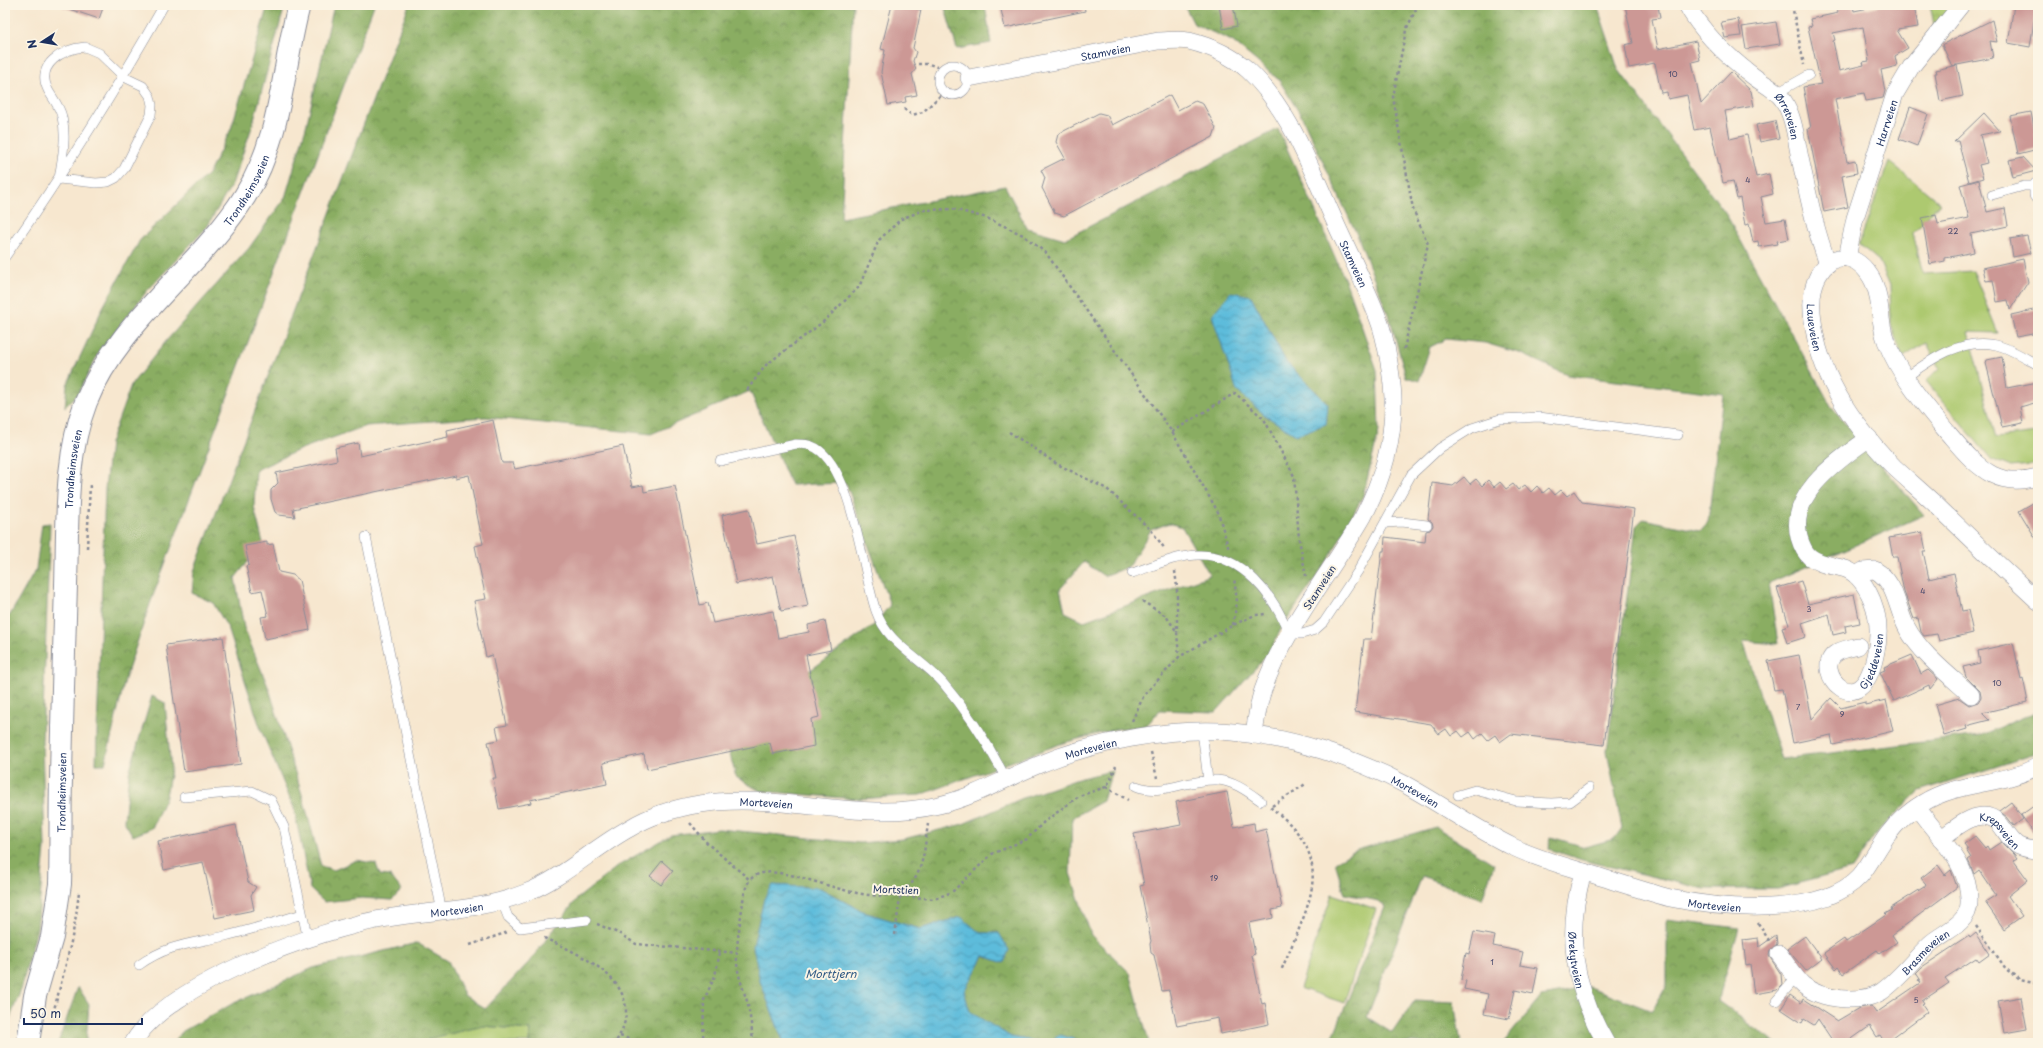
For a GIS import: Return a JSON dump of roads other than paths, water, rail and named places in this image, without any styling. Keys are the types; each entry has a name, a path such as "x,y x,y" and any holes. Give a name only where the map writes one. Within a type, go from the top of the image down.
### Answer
{"main road":[{"name":"Trondheimsveien","path":"28,1043 36,996 52,937 60,884 68,515 75,437 93,386 111,356 140,320 225,224 253,182 267,151 277,119 299,5"},
{"name":"Trondheimsveien","path":"13,1043 36,996"}],"street":[{"name":"Ørretveien","path":"1687,5 1696,21 1720,48 1779,95 1790,116 1816,231 1828,264"},
{"name":"Harrveien","path":"1847,258 1855,218 1895,94 1911,67 1961,5"},
{"name":"Stamveien","path":"969,78 1158,41 1188,41 1217,50 1247,70 1273,99 1299,144 1379,319 1390,373 1393,398 1391,433 1383,470 1372,500 1353,534 1289,634 1264,689 1258,706 1254,734"},
{"path":"2038,186 2038,195"},
{"path":"1828,264 1842,258 1847,258 1859,262 1872,277 1878,295 1885,338 1905,378 1930,411 1977,464 1992,474 2007,479 2022,480 2038,477"},
{"name":"Laueveien","path":"1828,264 1818,276 1814,290 1812,315 1816,344 1827,372 1844,404 1869,438 1896,468 2038,601"},
{"name":"Gjeddeveien","path":"1858,646 1841,651 1835,654 1831,659 1830,673 1837,686 1842,690 1857,690 1868,680 1878,643 1879,631 1875,608 1867,590 1856,575 1847,569 1817,561 1807,554 1802,547 1798,533 1798,517 1804,501 1817,482 1828,470 1869,438"},
{"path":"1856,575 1869,570 1875,570 1882,574 1895,593 1902,619 1912,637 1971,695"},
{"name":"Morteveien","path":"133,1043 157,1014 186,993 242,965 308,940 382,918 476,908 502,902 524,894 556,878 630,827 659,814 703,803 734,802 868,811 906,810 953,801 1057,758 1087,749 1159,735 1202,731 1254,734 1318,749 1367,767 1402,783 1513,847 1547,862 1653,893 1690,902 1751,906 1791,905 1813,902 1834,895 1851,884 1866,868 1896,824 1917,807 1943,793 2009,778 2038,766"},
{"path":"1917,807 1941,839"},
{"name":"Krepsveien","path":"1941,839 1962,824 1976,817 1984,816 1998,823 2018,846 2038,851"},
{"name":"Brasmeveien","path":"1779,954 1803,985 1836,999 1850,999 1879,993 1931,943 1964,919 1970,905 1967,882 1959,864 1941,839"},
{"name":"Ørekytveien","path":"1583,872 1574,914 1573,942 1575,964 1584,999 1606,1043"}],"lane":[{"path":"5,258 60,179 124,77 164,5"},
{"path":"85,47 99,53 124,77 143,86 150,96 152,104 151,115 124,169 116,178 108,182 60,179 65,135 62,116 48,89 46,76 49,64 59,54 71,48 85,47"},
{"path":"950,65 959,65 966,70 969,78 968,85 964,91 958,95 951,95 944,92 938,81 942,69 950,65"},
{"path":"1779,95 1784,89 1807,76"},
{"path":"1992,195 2024,186 2038,186"},
{"path":"1905,378 1932,359 1953,349 1976,344 1996,345 2038,365"},
{"path":"1132,573 1173,560 1199,555 1220,557 1232,562 1258,583 1280,612 1289,634 1302,634 1315,630 1324,622 1358,571 1411,476 1428,458 1472,428 1500,419 1539,417 1678,435"},
{"path":"720,462 796,444 808,444 817,449 829,461 844,488 872,598 880,622 897,645 928,669 954,697 987,743 1006,779"},
{"path":"1385,523 1402,522 1427,525"},
{"path":"366,537 442,912"},
{"path":"1202,731 1208,780"},
{"path":"1136,786 1150,791 1208,780 1217,780 1234,785 1261,801"},
{"path":"1458,795 1474,790 1516,801 1551,804 1570,802 1589,788"},
{"path":"184,797 252,791 271,800 284,827 308,940"},
{"path":"502,902 508,917 523,928 555,922 587,920"},
{"path":"139,965 155,954 165,950 244,932 302,914"},
{"path":"1776,1001 1797,977"}],"water":[{"path":"1231,292 1251,296 1286,362 1328,404 1326,424 1296,435 1266,416 1237,391 1212,315"},
{"name":"Morttjern","path":"773,885 820,888 866,913 920,929 961,917 980,933 999,933 1009,950 1004,963 984,956 964,991 970,1012 1011,1037 1045,1043 784,1043 760,981 753,946 764,899"},
{"path":"1060,1035 1087,1043 1047,1043"}]}
